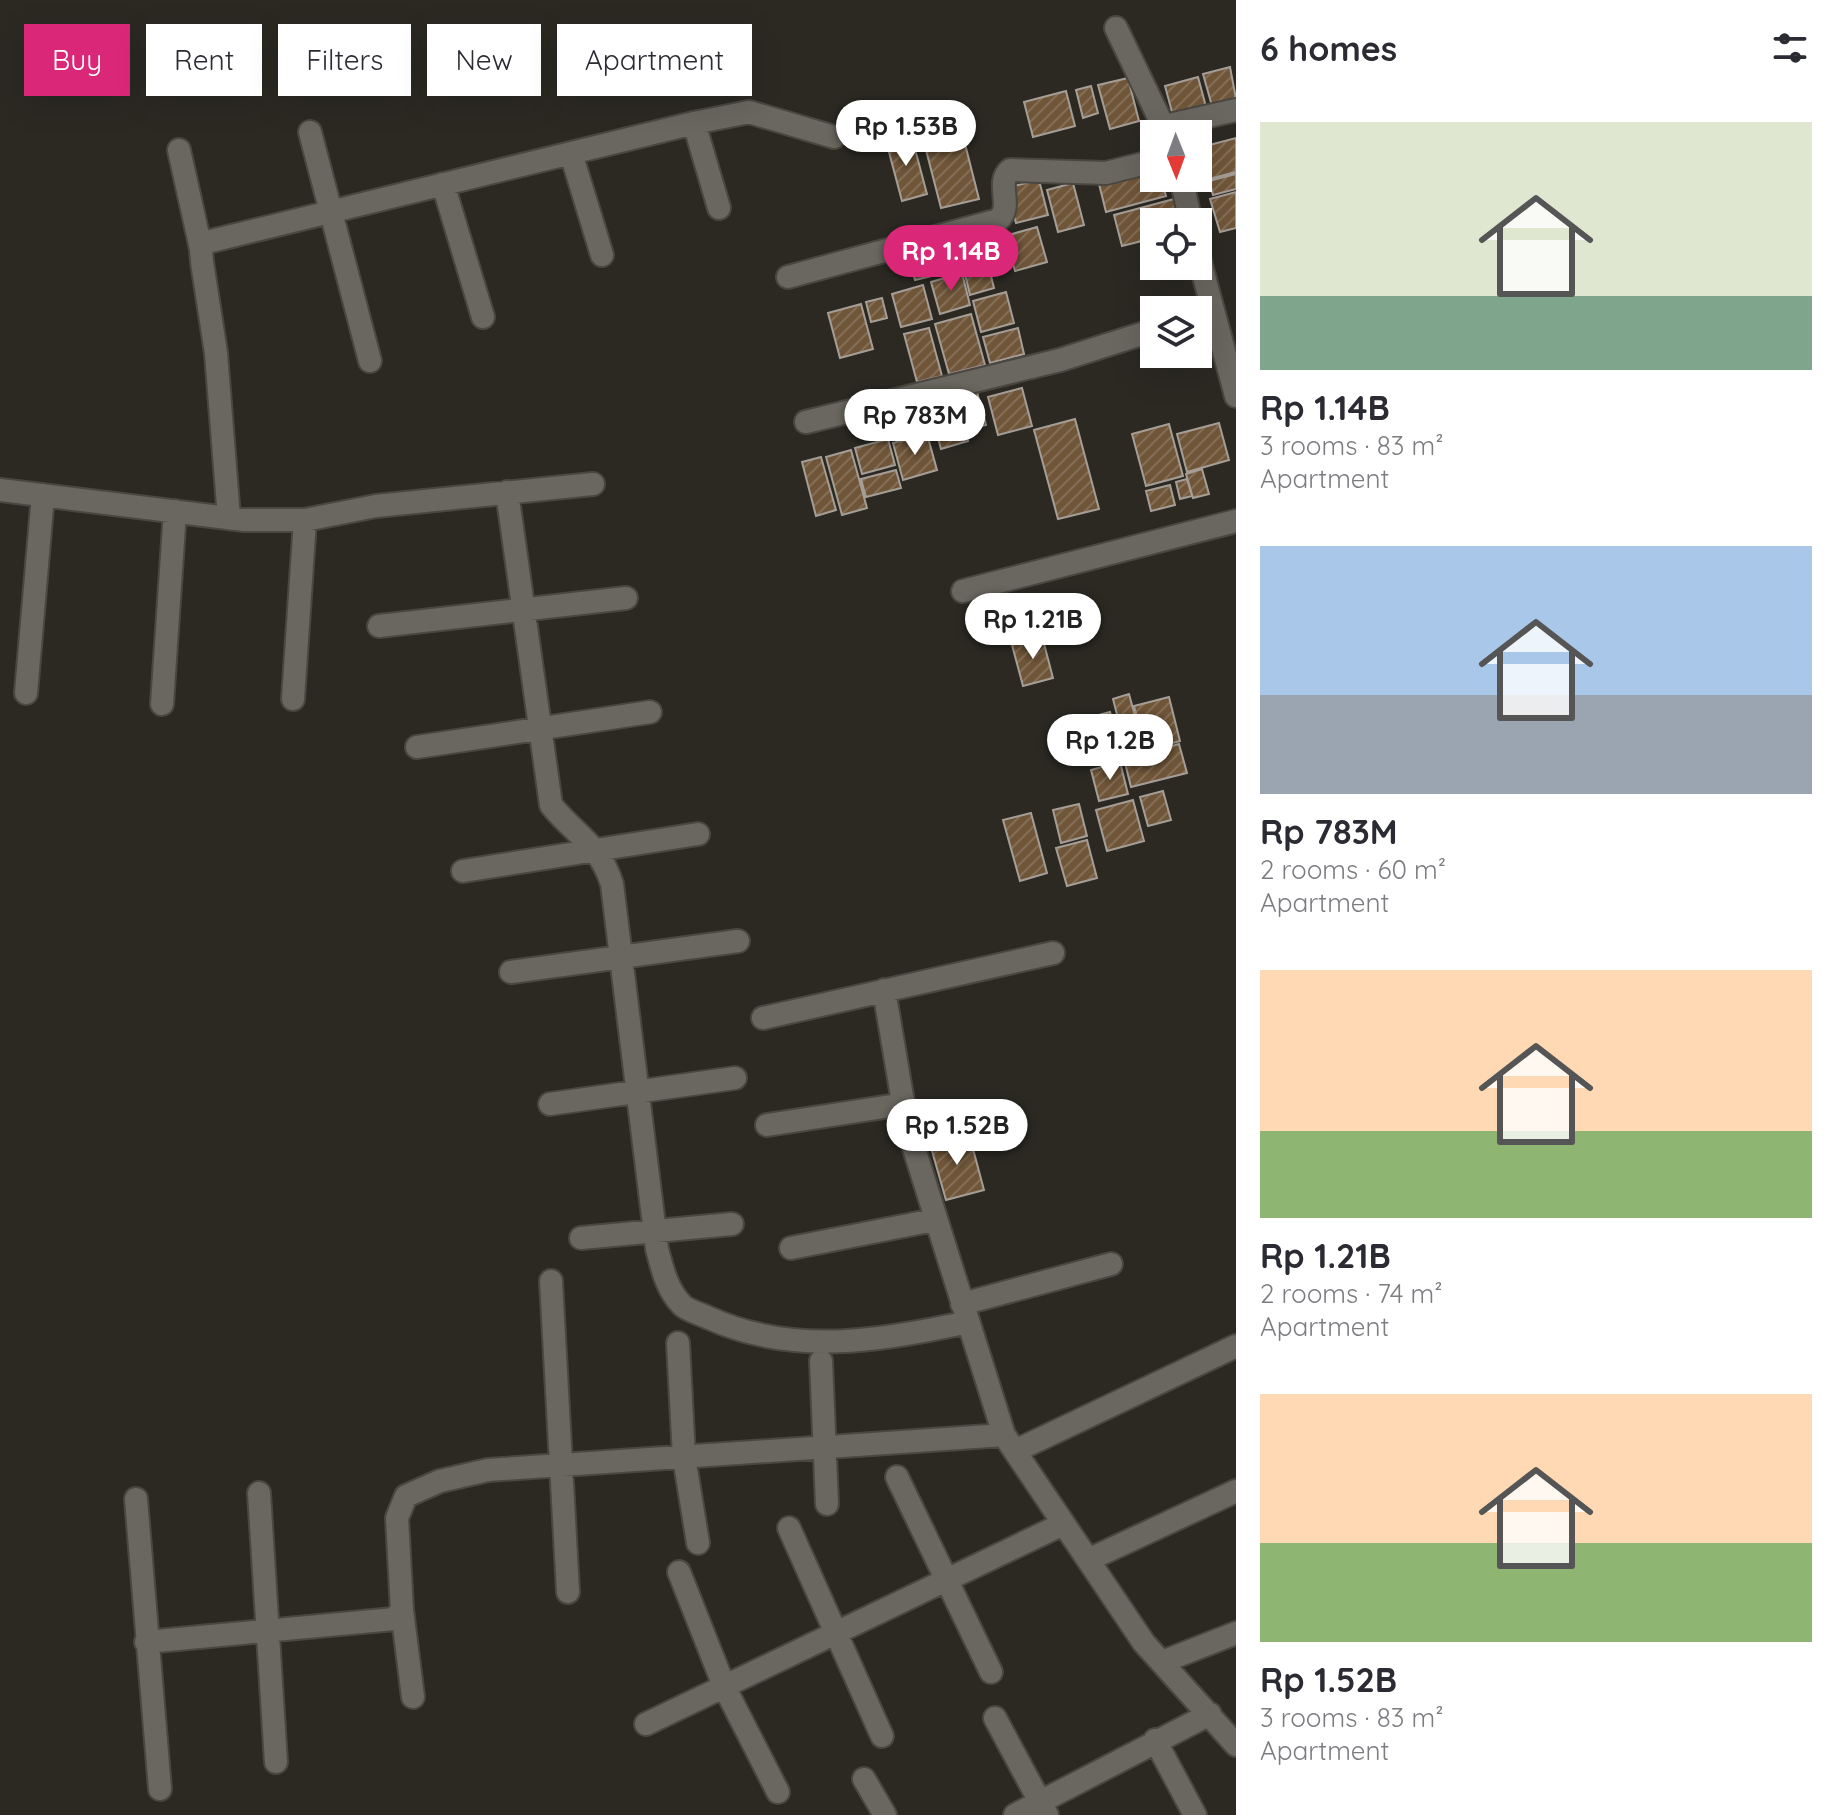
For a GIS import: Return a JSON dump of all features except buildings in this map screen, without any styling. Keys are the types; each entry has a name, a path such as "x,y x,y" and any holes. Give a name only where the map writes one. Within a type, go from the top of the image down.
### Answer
{"street":[{"path":"1116,28 1161,120"},
{"path":"1201,120 1236,110"},
{"path":"201,249 207,242 749,112 834,137"},
{"path":"694,123 719,208"},
{"path":"310,132 370,361"},
{"path":"179,150 201,249 216,353 229,518"},
{"path":"571,153 602,255"},
{"path":"788,277 998,220 1005,210 1004,179 1010,170 1106,173 1140,164"},
{"path":"443,184 483,317"},
{"path":"1212,333 1236,396"},
{"path":"806,422 1060,360 1140,334"},
{"path":"0,490 229,518 305,520 376,506 593,484"},
{"path":"507,492 551,805 565,823 598,850 612,884 654,1230 665,1279 682,1306 733,1329 845,1344 965,1313 1111,1264"},
{"path":"26,693 43,495"},
{"path":"162,704 175,511"},
{"path":"293,699 305,520"},
{"path":"963,591 1236,521"},
{"path":"379,626 626,598"},
{"path":"417,747 650,712"},
{"path":"463,871 698,834"},
{"path":"511,972 738,941"},
{"path":"763,1018 1053,953"},
{"path":"884,990 904,1104 934,1220 1010,1443 1144,1643 1236,1745"},
{"path":"550,1104 735,1078"},
{"path":"767,1125 904,1104"},
{"path":"791,1248 934,1220"},
{"path":"581,1238 732,1224"},
{"path":"551,1281 568,1592"},
{"path":"678,1343 684,1457 698,1543"},
{"path":"413,1697 402,1610 397,1518 406,1496 440,1481 488,1470 560,1465 824,1448 1010,1443 1236,1346"},
{"path":"821,1361 827,1504"},
{"path":"897,1477 991,1672"},
{"path":"1088,1560 1236,1491"},
{"path":"259,1493 276,1762"},
{"path":"136,1499 160,1789"},
{"path":"646,1724 1063,1524"},
{"path":"789,1528 882,1736"},
{"path":"679,1572 724,1686 778,1792"},
{"path":"146,1642 386,1622 399,1616 402,1610"},
{"path":"1162,1662 1236,1633"},
{"path":"1015,1815 1043,1808 1155,1740 1210,1714"},
{"path":"995,1718 1043,1808"},
{"path":"1155,1740 1195,1815"},
{"path":"864,1779 885,1815"}]}
